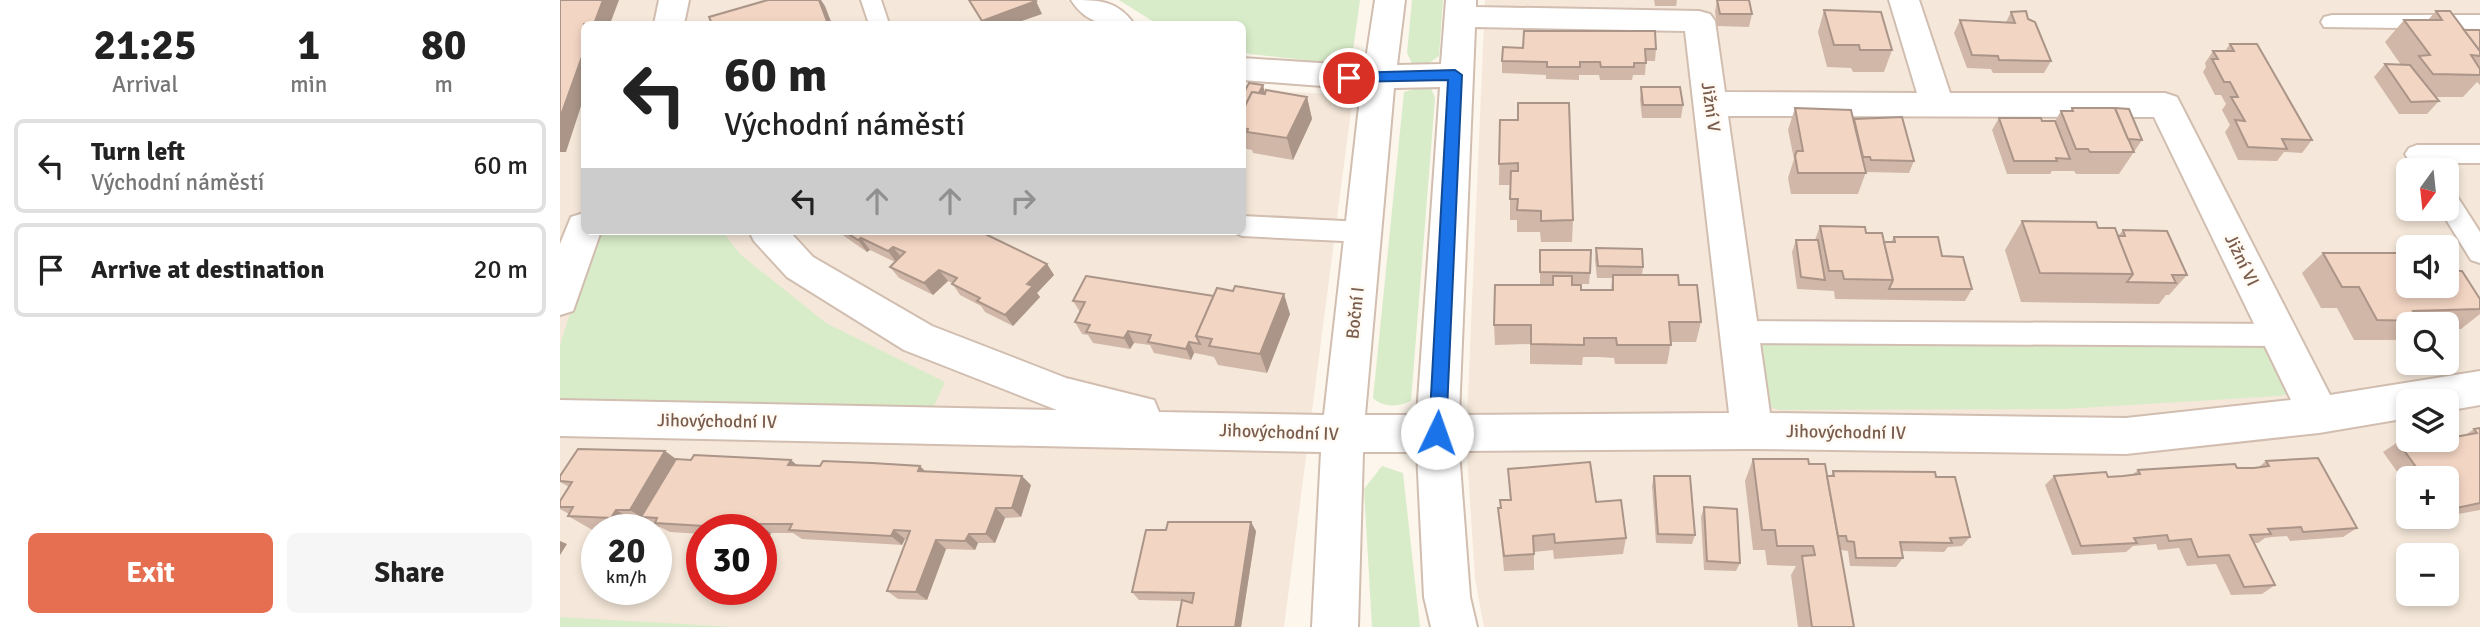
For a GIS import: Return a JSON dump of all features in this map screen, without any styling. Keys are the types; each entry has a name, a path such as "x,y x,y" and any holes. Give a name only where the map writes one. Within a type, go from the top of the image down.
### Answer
{"street":[{"path":"670,21 674,0"},
{"path":"1086,0 1114,21"},
{"name":"Boční I","path":"1335,627 1343,435 1379,78 1390,0"},
{"path":"1711,104 1937,105 1904,0"},
{"path":"1454,627 1447,597 1437,433 1455,75 1461,9"},
{"name":"Jižní V","path":"1461,9 1699,20 1752,431"},
{"path":"1246,69 1379,78 1455,75"},
{"name":"Jižní VI","path":"1937,105 2165,105 2319,415"},
{"path":"560,300 581,235"},
{"name":"Jihovýchodní IV","path":"771,235 800,267 918,338 1064,395 1209,430"},
{"name":"Jihovýchodní IV","path":"560,418 1343,435 1752,431 2126,436 2319,415 2480,388"}],"lane":[{"path":"871,0 878,21"},
{"path":"2332,22 2480,22"},
{"path":"2420,158 2417,154 2480,154"},
{"path":"2459,220 2480,253"},
{"path":"1246,226 1364,232"},
{"path":"1739,332 2280,335"}],"shaded area":[{"path":"560,0 1067,0 1092,21 581,21 581,235 1246,235 1246,85 1289,92 1353,95 1284,627 560,627"},
{"path":"1485,0 2480,0 2480,627 1484,627 1475,579 1466,440"}],"green space":[{"path":"1119,0 1360,0 1351,65 1246,53 1246,21 1152,21"},
{"path":"1412,0 1443,0 1439,56 1429,63 1413,65 1407,53"},
{"path":"1431,88 1435,98 1411,401 1391,405 1382,404 1373,398 1404,92"},
{"path":"595,235 725,235 741,255 826,323 945,382 934,406 918,415 560,402 560,345"},
{"path":"1765,342 2264,347 2272,353 2291,393 2279,396 2064,409 1779,410 1762,404 1755,351"},
{"path":"1382,466 1403,473 1420,627 1372,627 1364,489"},
{"path":"560,617 734,627 560,627"}],"building":[{"path":"560,0 603,0 595,21 581,21 581,59 560,118"},
{"path":"768,0 819,0 827,21 711,21 709,17"},
{"path":"969,0 1035,0 1036,1 982,21"},
{"path":"1717,0 1749,0 1752,14 1720,14"},
{"path":"1824,10 1881,12 1892,50 1860,50 1859,45 1834,45"},
{"path":"2026,11 2028,19 2035,22 2051,61 1999,60 1998,56 1972,55 1960,20 2015,23 2011,12"},
{"path":"2436,11 2450,11 2480,51 2480,56 2471,55 2480,69 2480,75 2433,74 2419,56 2430,55 2404,20 2442,20"},
{"path":"2464,30 2480,30 2480,51"},
{"path":"1524,31 1655,31 1656,49 1645,49 1646,63 1634,63 1634,67 1601,67 1600,62 1580,62 1580,67 1547,67 1547,62 1502,61 1503,47 1523,48"},
{"path":"2230,44 2257,44 2312,140 2282,139 2287,149 2248,147 2235,120 2245,121 2231,97 2238,97 2230,82 2224,82 2212,59 2218,59 2213,51 2234,51"},
{"path":"2385,64 2410,65 2439,101 2411,102"},
{"path":"1249,83 1263,85 1259,93 1252,92 1246,104 1246,89"},
{"path":"1641,87 1680,87 1683,105 1643,105"},
{"path":"1266,90 1307,97 1287,138 1247,132 1246,104 1252,92 1265,94"},
{"path":"1518,103 1569,103 1573,220 1541,221 1541,211 1517,210 1518,199 1510,199 1511,171 1518,171 1518,163 1499,164 1500,120 1518,120"},
{"path":"1795,108 1851,110 1866,173 1798,173 1795,156 1797,151 1803,151"},
{"path":"2072,108 2115,108 2134,152 2090,152 2088,149 2076,149 2061,111 2073,111"},
{"path":"2115,108 2129,109 2142,140 2128,139"},
{"path":"1902,117 1914,161 1871,160 1870,157 1863,157 1854,119"},
{"path":"1999,118 2041,118 2042,121 2055,121 2070,159 2014,161"},
{"path":"2022,221 2096,222 2098,228 2115,228 2133,274 2040,273"},
{"path":"1820,226 1865,227 1866,233 1882,233 1893,280 1844,279 1842,271 1829,271"},
{"path":"2123,230 2167,231 2187,275 2172,275 2176,283 2127,282 2133,274 2118,236 2125,236"},
{"path":"850,235 987,235 1047,264 1027,284 1033,286 1005,315 952,284 957,278 939,270 924,283 890,267 905,252 893,247 888,251 861,238 858,240"},
{"path":"1894,237 1938,237 1942,256 1963,257 1972,289 1889,289 1893,280 1884,242 1895,242"},
{"path":"1796,240 1818,240 1825,280 1801,277"},
{"path":"1596,248 1642,249 1643,267 1598,266"},
{"path":"1540,250 1591,250 1590,273 1540,272"},
{"path":"2323,253 2396,253 2396,298 2459,298 2459,271 2462,271 2480,299 2480,309 2396,312 2396,320 2377,320 2359,287 2342,287"},
{"path":"1613,275 1678,275 1679,285 1697,285 1701,322 1669,322 1671,345 1617,345 1616,338 1584,338 1584,345 1531,344 1531,325 1494,325 1495,285 1553,285 1553,276 1572,276 1572,285 1581,285 1581,290 1613,290"},
{"path":"1086,276 1214,296 1196,336 1200,344 1189,342 1186,349 1148,342 1151,335 1128,331 1124,338 1086,332 1090,325 1075,322 1085,302 1073,301"},
{"path":"1235,286 1284,294 1260,354 1209,346 1212,339 1196,336 1217,288 1233,291"},
{"path":"2480,428 2480,503 2459,507 2459,466 2415,466 2405,452 2459,452 2459,436 2477,433 2474,429"},
{"path":"578,449 665,451 630,510 616,510 614,514 568,516 573,507 560,507 560,501 572,482 560,481 560,476"},
{"path":"694,455 791,460 788,465 820,466 823,461 872,463 920,466 918,471 1022,476 1012,508 996,508 986,534 969,534 965,541 936,540 916,592 887,591 910,531 894,530 891,536 789,530 792,524 777,524 777,514 686,514 686,525 672,524 672,514 643,514 676,459 691,460"},
{"path":"2318,458 2357,528 2303,532 2301,527 2268,529 2271,534 2250,535 2275,585 2244,587 2229,555 2198,557 2191,539 2169,541 2167,535 2134,538 2137,543 2081,546 2054,476 2106,472 2108,477 2140,474 2138,470 2235,464 2237,468 2254,468 2269,466 2266,461"},
{"path":"1753,459 1808,459 1809,464 1825,464 1854,627 1812,627 1802,556 1815,555 1813,546 1777,546 1775,530 1762,530"},
{"path":"1590,462 1596,502 1621,500 1626,538 1555,543 1554,534 1533,536 1534,554 1504,556 1498,508 1501,508 1500,500 1511,500 1508,469"},
{"path":"1833,471 1935,472 1936,477 1955,477 1970,537 1950,538 1952,543 1900,542 1903,558 1856,558 1854,542 1847,541 1846,536 1838,536 1827,476 1834,476"},
{"path":"1654,476 1690,476 1695,535 1658,534"},
{"path":"1704,507 1737,509 1740,563 1707,561"},
{"path":"1168,522 1251,522 1235,627 1177,627 1182,600 1192,603 1194,593 1132,592 1146,530 1166,530"}],"route":[{"path":"1349,78 1455,75 1437,433"}]}
